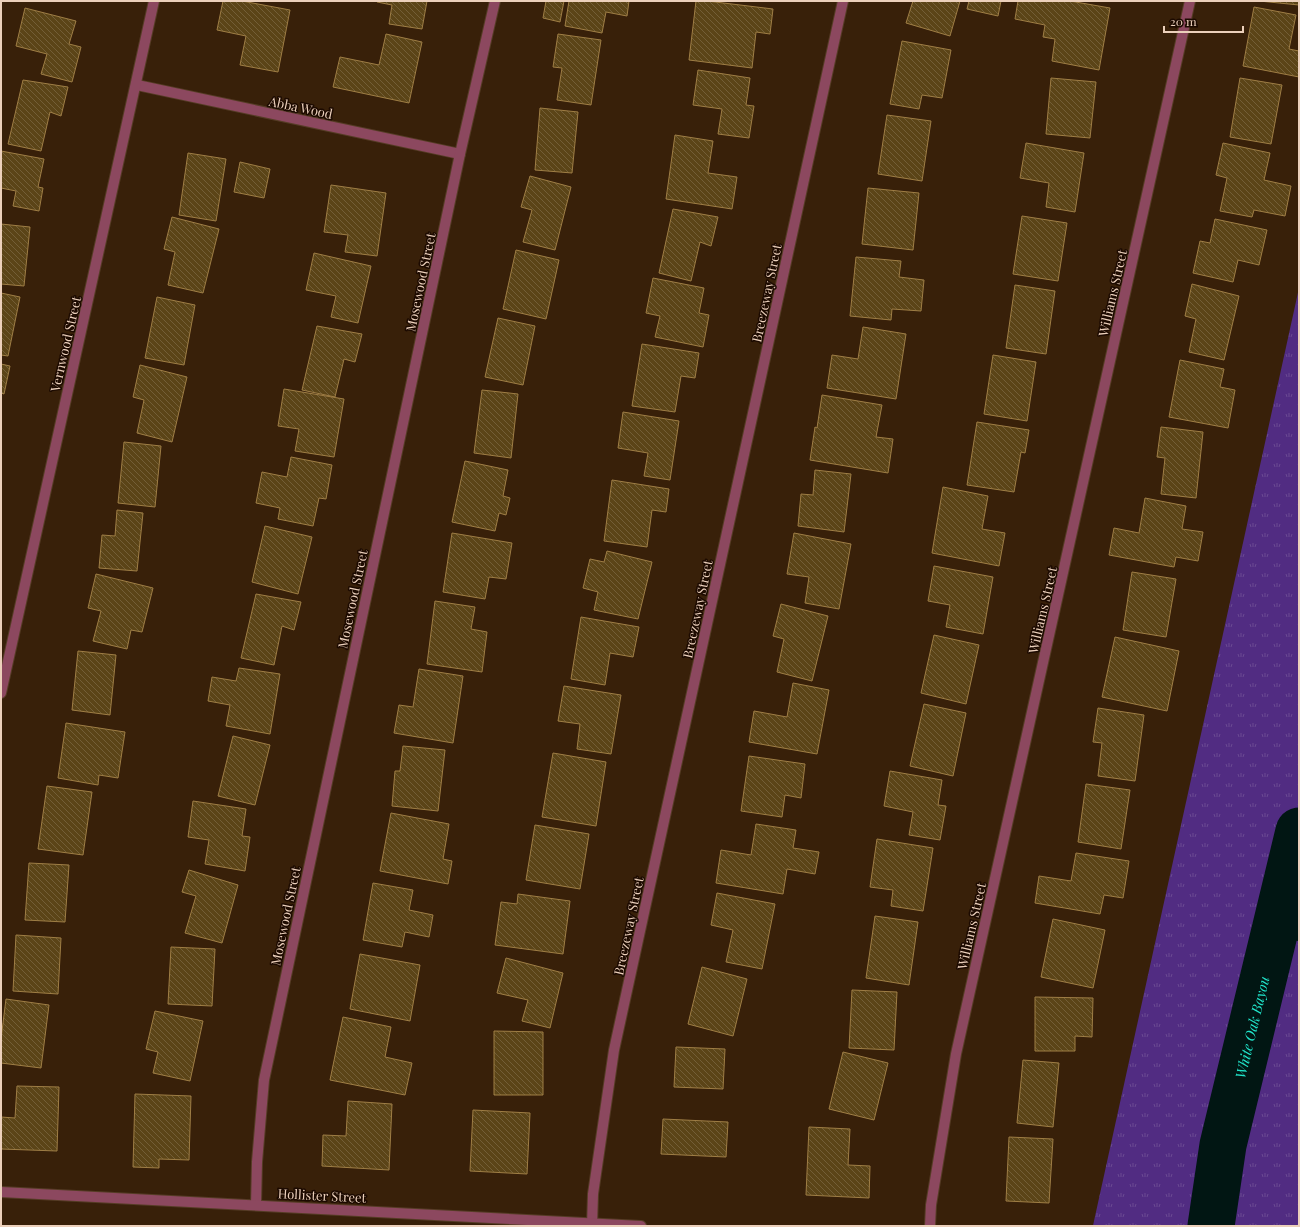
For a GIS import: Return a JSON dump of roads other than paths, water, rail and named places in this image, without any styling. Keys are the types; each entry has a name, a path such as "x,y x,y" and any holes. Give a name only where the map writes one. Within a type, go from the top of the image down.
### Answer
{"street":[{"name":"Vernwood Street","path":"1,692 154,1"},
{"name":"Mosewood Street","path":"256,1205 257,1162 264,1080 460,154 495,1"},
{"name":"Breezeway Street","path":"592,1225 594,1194 614,1050 843,1"},
{"name":"Williams Street","path":"930,1226 931,1205 956,1054 1190,1"},
{"name":"Abba Wood","path":"136,85 460,154"},
{"name":"Hollister Street","path":"1,1192 256,1205 592,1225 640,1226"}],"waterway":[{"name":"White Oak Bayou","path":"1211,1226 1223,1145 1299,831"},
{"path":"1275,931 1299,937"}]}
